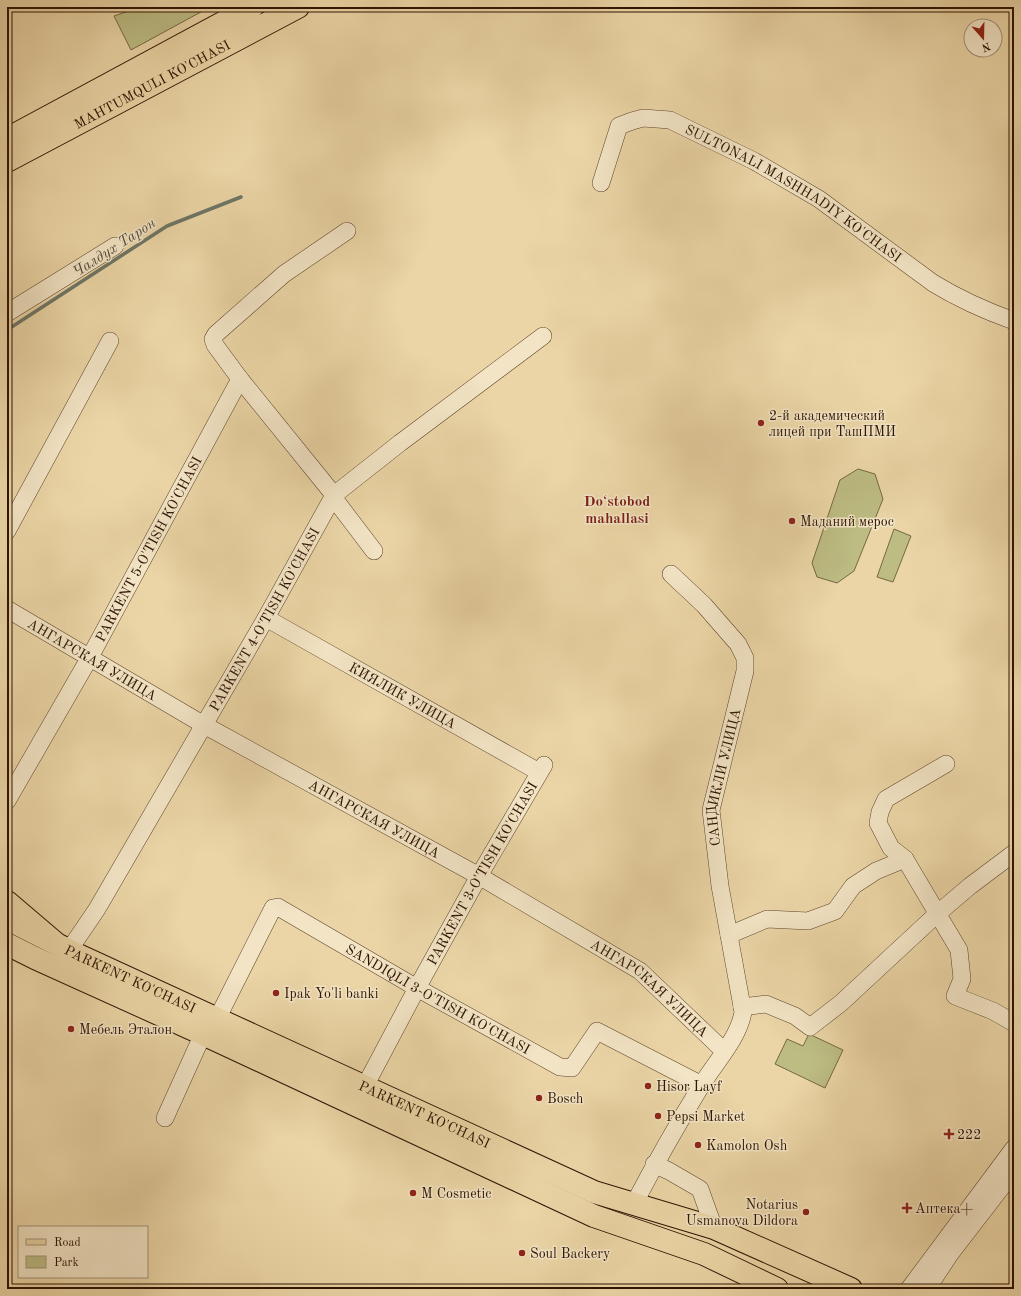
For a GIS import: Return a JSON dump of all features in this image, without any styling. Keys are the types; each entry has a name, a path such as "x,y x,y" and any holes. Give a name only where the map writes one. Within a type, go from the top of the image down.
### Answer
{"main road":[{"name":"MAHTUMQULI KO'CHASI","path":"7,139 252,7"},
{"name":"MAHTUMQULI KO'CHASI","path":"7,161 298,7"},
{"path":"7,902 60,953"},
{"name":"PARKENT KO'CHASI","path":"7,918 60,953 594,1216 704,1254 777,1289"},
{"name":"PARKENT KO'CHASI","path":"9,947 60,953"},
{"name":"PARKENT KO'CHASI","path":"210,1027 364,1088 594,1192 714,1228 851,1289"}],"street":[{"name":"SULTONALI MASHHADIY KO'CHASI","path":"601,183 619,126 643,118 670,120 754,161 819,199 933,283 948,292 980,308 1014,321"},
{"path":"347,231 284,274 213,336 213,339 215,345 240,379 334,496 374,552"},
{"path":"7,313 115,246"},
{"name":"PARKENT 4-O'TISH KO'CHASI","path":"60,953 97,909 266,618 334,496 400,443 543,336"},
{"path":"7,531 110,341"},
{"name":"PARKENT 5-O'TISH KO'CHASI","path":"7,801 90,657 240,379"},
{"name":"САНДИКЛИ УЛИЦА","path":"634,1204 654,1164 739,1026 742,1016 742,1007 720,886 711,810 745,671 745,658 738,644 704,605 671,574"},
{"name":"АНГАРСКАЯ УЛИЦА","path":"7,609 204,725 479,876 640,971 724,1051"},
{"name":"КИЯЛИК УЛИЦА","path":"266,618 542,769"},
{"path":"946,764 886,799 880,812 878,824 891,848 905,859 958,950 962,979 955,996 993,1011 1014,1023"},
{"name":"PARKENT 3-O'TISH KO'CHASI","path":"364,1088 479,876 542,769"},
{"path":"742,1007 766,1004 794,1016 810,1027 841,1003 970,886 1014,853"},
{"path":"729,935 767,919 808,921 834,911 853,886 876,871 905,859"},
{"name":"SANDIQLI 3-O'TISH KO'CHASI","path":"210,1027 273,908 278,907 417,988 560,1067 572,1068 597,1030 702,1085"},
{"path":"165,1118 210,1027"},
{"path":"909,1289 1014,1148"},
{"path":"654,1164 700,1189 714,1228"},
{"path":"927,1289 950,1254 1014,1171"}],"green space":[{"path":"140,7 210,7 131,50 114,16"},
{"path":"858,469 875,474 883,499 854,571 837,583 817,577 812,563 840,480"},
{"path":"894,529 911,536 893,582 877,577"},
{"path":"809,1034 843,1050 825,1088 775,1064 787,1039 803,1046"}],"waterway":[{"name":"Чалдух Тарон","path":"7,330 167,226 241,197"}],"place":[{"name":"2-й академический лицей при ТашПМИ","path":"761,423"},
{"name":"Маданий мерос","path":"792,521"},
{"name":"Ipak Yo'li banki","path":"276,993"},
{"name":"Мебель Эталон","path":"71,1029"},
{"name":"Hisor Layf","path":"648,1086"},
{"name":"Bosch","path":"539,1098"},
{"name":"Pepsi Market","path":"658,1116"},
{"name":"222","path":"949,1134"},
{"name":"Kamolon Osh","path":"698,1145"},
{"name":"M Cosmetic","path":"413,1193"},
{"name":"Аптека+","path":"907,1208"},
{"name":"Notarius Usmanova Dildora","path":"806,1212"},
{"name":"Soul Backery","path":"522,1253"}],"district":[{"name":"Doʻstobod mahallasi","path":"617,510"}]}
